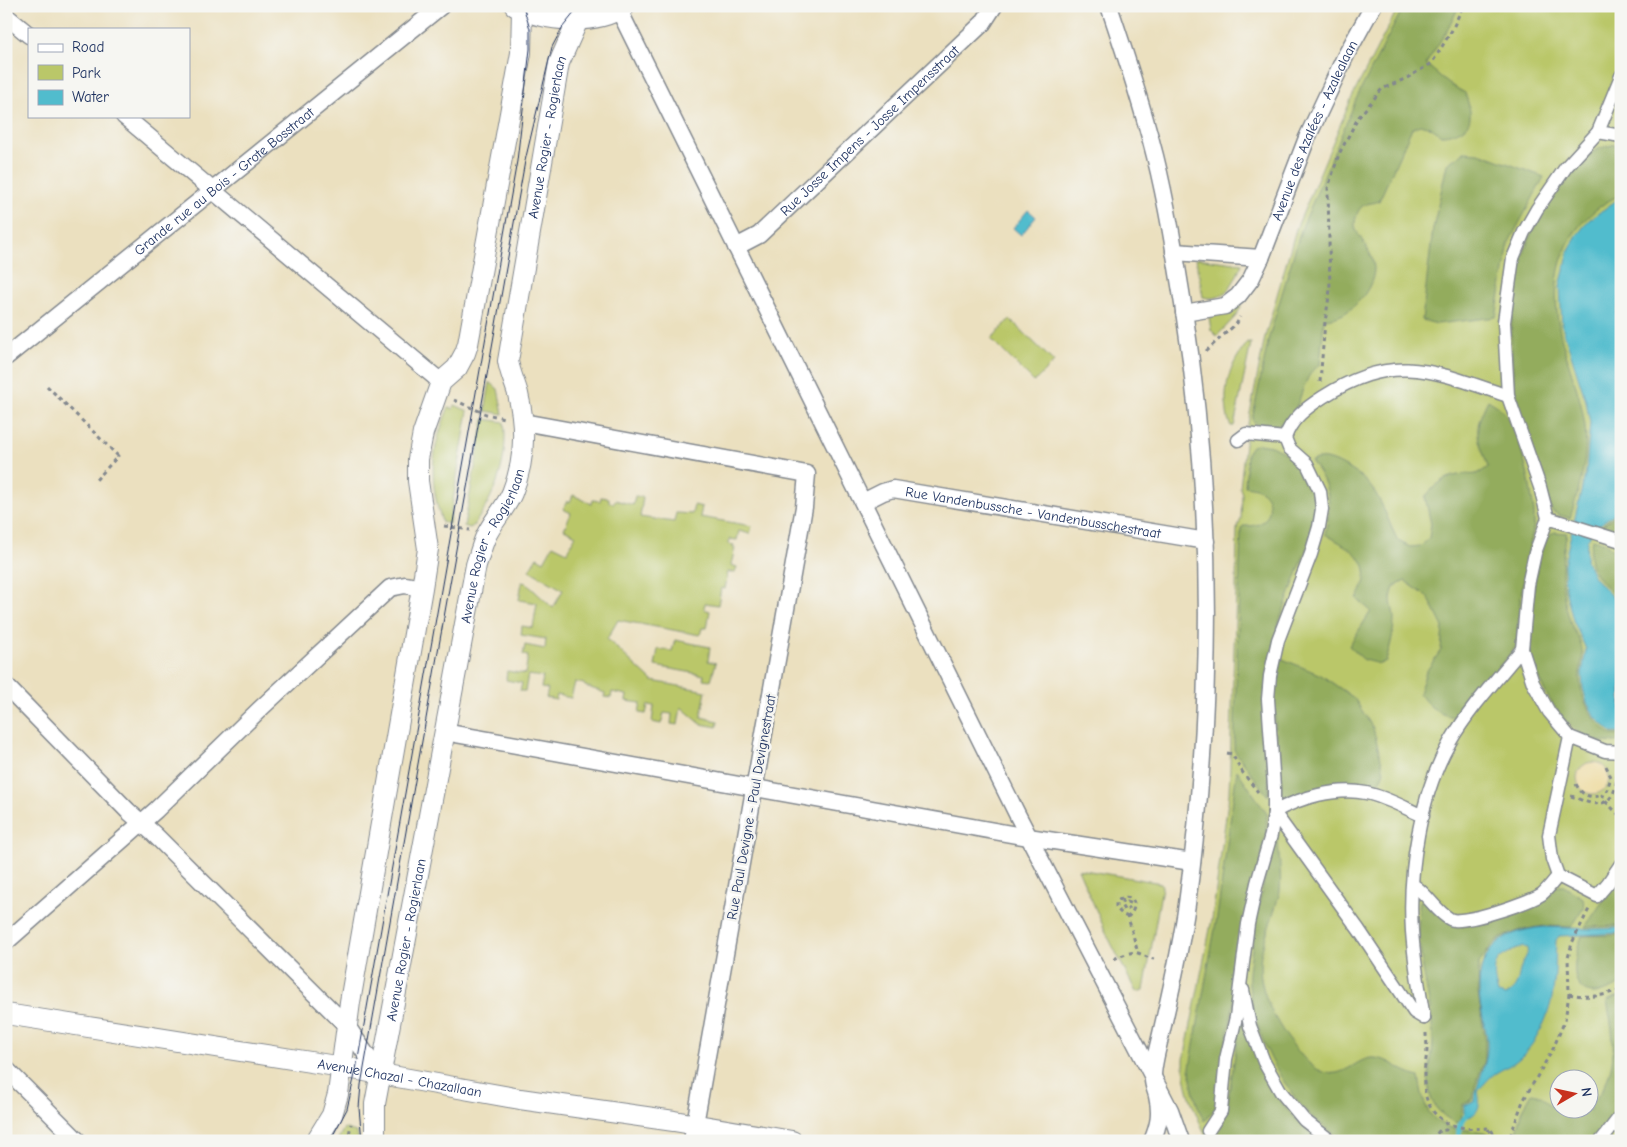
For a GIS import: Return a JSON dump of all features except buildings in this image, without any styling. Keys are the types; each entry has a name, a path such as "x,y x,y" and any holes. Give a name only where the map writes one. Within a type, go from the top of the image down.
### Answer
{"street":[{"name":"Grande rue au Bois - Grote Bosstraat","path":"6,357 441,6"},
{"name":"Rue Josse Impens - Josse Impensstraat","path":"736,246 759,235 983,23 994,6"},
{"path":"1109,6 1131,72 1155,157 1174,252 1192,362 1206,541 1207,638 1205,721 1192,862 1178,959 1152,1078 1160,1111 1152,1141"},
{"name":"Avenue des Azalées - Azalealaan","path":"1184,313 1224,306 1238,296 1251,279 1262,258 1307,138 1345,57 1373,6"},
{"path":"316,1141 332,1115 338,1094 347,1026 428,549 418,481 418,459 423,434 441,382 457,368 468,344 521,53 518,8 549,18 578,20 622,8 736,246 1028,837 1170,1110 1181,1141"},
{"path":"6,16 28,34"},
{"name":"Avenue Rogier - Rogierlaan","path":"375,1141 375,1104 380,1075 476,565 486,535 512,493 524,446 523,422 518,393 511,378 508,361 509,350 559,62 578,20"},
{"path":"1619,752 1605,751 1570,737 1549,712 1533,683 1522,649 1528,585 1535,553 1548,518 1540,487 1508,396 1504,322 1513,258 1524,232 1537,208 1566,167 1598,132 1621,76"},
{"path":"126,118 441,382"},
{"path":"1598,132 1621,136"},
{"path":"1174,252 1262,258"},
{"path":"1208,1131 1221,1111 1226,1059 1236,1017 1248,924 1257,883 1271,835 1274,812 1268,699 1270,676 1278,640 1311,554 1322,509 1320,492 1307,464 1289,448 1285,438 1288,428 1295,418 1318,400 1356,379 1374,372 1419,369 1460,378 1508,396"},
{"name":"Rue Paul Devigne - Paul Devignestraat","path":"523,422 807,474 804,507 694,1133"},
{"path":"1238,440 1246,434 1285,438"},
{"name":"Rue Vandenbussche - Vandenbusschestraat","path":"863,502 893,489 1206,541"},
{"path":"1548,518 1621,541"},
{"path":"6,942 141,822 390,588 405,585 422,588"},
{"path":"1424,1018 1412,930 1412,885 1423,816 1439,764 1450,742 1522,649"},
{"path":"6,686 347,1026 380,1075"},
{"path":"444,732 1028,837 1192,862"},
{"path":"1570,737 1549,835 1552,859 1558,876 1597,896 1621,864"},
{"path":"1274,812 1288,804 1329,793 1349,792 1365,793 1380,797 1423,816"},
{"path":"1274,812 1359,930 1414,1012 1424,1018"},
{"path":"1412,885 1427,896 1445,916 1457,921 1521,904 1541,894 1558,876"},
{"path":"1241,981 1250,1026 1264,1062 1281,1092 1304,1120 1331,1141"},
{"name":"Avenue Chazal - Chazallaan","path":"6,1014 342,1068 520,1099 694,1133 792,1141"},
{"path":"6,1069 78,1141"},
{"path":"1601,1141 1621,1115"}],"path":[{"path":"1318,400 1325,322 1330,290 1328,188 1339,154 1358,118 1382,90 1432,63 1452,30 1463,6"},
{"path":"441,382 445,393 453,399 486,414 523,422"},
{"path":"47,386 118,456 96,480"},
{"path":"438,525 478,530 486,535"},
{"path":"1558,792 1591,803 1605,801 1615,791 1618,778 1619,752"},
{"path":"1227,753 1232,754 1243,773 1274,812"},
{"path":"1575,777 1580,792 1589,796 1602,795 1607,790 1611,777 1608,768 1604,764"},
{"path":"1611,777 1618,778"},
{"path":"1576,798 1580,792"},
{"path":"1602,795 1605,801 1621,816"},
{"path":"1130,897 1134,901 1135,906 1128,917 1123,916 1116,908 1116,902 1130,897"},
{"path":"1124,899 1121,905 1126,911 1130,907 1130,903 1127,902 1125,904"},
{"path":"1128,917 1138,953"},
{"path":"1444,1121 1459,1127 1488,1128 1497,1138 1504,1139 1510,1137 1523,1100 1553,1049 1564,1020 1569,994 1568,958 1578,929"},
{"path":"1114,959 1122,955 1138,953 1147,958 1154,959"},
{"path":"1569,994 1586,997 1605,996 1621,989"},
{"path":"1424,1018 1428,1049 1424,1076 1426,1100 1432,1111 1448,1126 1446,1130 1439,1131 1435,1136 1436,1141"},
{"path":"348,1141 351,1124"},
{"path":"1488,1128 1495,1141"}],"green space":[{"path":"1399,6 1621,6 1621,1141 1208,1141 1188,1092 1184,1059 1212,919 1229,794 1237,529 1241,519 1242,494 1240,488 1246,434 1265,337 1296,229 1352,97"},
{"path":"1404,6 1459,6 1449,27 1426,64 1449,84 1465,93 1470,111 1469,122 1459,131 1445,135 1441,135 1430,127 1423,125 1419,125 1411,130 1379,201 1364,205 1359,209 1356,216 1356,230 1369,253 1374,268 1373,278 1367,291 1347,312 1324,319 1320,365 1312,371 1295,410 1287,420 1269,427 1257,424 1252,420 1269,337 1301,230 1358,95"},
{"path":"1621,144 1621,195 1599,207 1581,224 1571,238 1559,270 1556,304 1558,321 1561,338 1581,403 1586,432 1583,470 1570,518 1552,511 1518,406 1514,383 1511,336 1515,290 1526,246 1535,225 1561,185 1580,163 1593,152 1610,145"},
{"path":"1464,152 1479,153 1544,177 1509,242 1496,317 1437,324 1422,320 1433,229 1447,164"},
{"path":"1196,258 1242,264 1228,290 1218,297 1203,297"},
{"path":"1240,304 1241,307 1236,316 1217,336 1211,330 1209,317"},
{"path":"1010,319 1054,362 1034,382 991,339"},
{"path":"1248,342 1251,343 1234,426 1231,426 1226,403 1227,386 1234,363"},
{"path":"490,382 498,389 503,414 485,411"},
{"path":"1488,400 1499,407 1506,415 1517,434 1529,480 1534,525 1520,602 1517,645 1458,717 1452,717 1440,713 1427,703 1419,693 1426,672 1441,650 1443,627 1428,597 1405,581 1394,587 1392,593 1394,624 1386,661 1380,664 1364,660 1349,646 1371,611 1357,599 1363,586 1364,567 1354,552 1325,534 1329,513 1328,496 1323,479 1311,461 1320,459 1332,460 1356,473 1373,489 1398,541 1410,547 1421,546 1429,538 1431,524 1425,497 1443,480 1463,474 1476,474 1488,467 1479,440 1478,427"},
{"path":"455,405 468,411 449,524 442,522 437,505 433,475 440,429 449,407 453,409"},
{"path":"484,419 504,422 504,450 499,477 494,490 481,514 470,528 464,526"},
{"path":"1259,444 1271,446 1295,461 1305,473 1316,505 1315,526 1278,625 1268,796 1234,750 1241,529 1243,526 1256,525 1262,522 1269,512 1269,503 1264,493 1253,487 1245,486 1247,453 1252,446"},
{"path":"573,495 592,504 593,500 600,501 601,497 609,498 609,502 614,503 615,500 633,505 635,496 643,497 640,517 674,522 676,513 692,514 694,505 702,507 700,517 752,526 750,534 739,531 737,540 729,539 729,544 734,545 733,548 735,548 731,565 737,567 735,573 728,572 725,589 721,588 718,605 705,603 704,609 710,611 707,628 702,628 700,635 618,620 607,639 652,681 706,691 701,717 718,721 717,727 701,724 681,707 678,725 671,724 672,714 664,713 661,724 652,722 654,706 648,705 646,714 639,713 641,703 626,701 627,695 612,692 611,698 604,697 605,693 584,684 575,682 571,698 557,695 556,700 546,698 548,689 541,688 543,677 528,675 525,691 520,691 522,683 506,680 507,671 525,674 528,656 523,655 525,645 545,649 546,639 521,635 522,626 533,628 537,603 519,600 522,582 526,583 553,608 563,590 529,570 537,557 544,561 553,545 567,552 576,535 564,529 571,513 563,509 567,501 570,502"},
{"path":"1620,511 1621,534 1599,528"},
{"path":"1555,532 1567,533 1562,566 1564,599 1570,621 1582,649 1583,656 1580,676 1582,693 1588,709 1598,723 1611,735 1621,735 1621,741 1602,742 1588,738 1575,730 1564,719 1545,691 1532,661 1529,642 1536,572 1546,540"},
{"path":"1593,539 1605,543 1621,557 1621,603 1601,581 1592,567 1590,550"},
{"path":"675,640 710,647 708,661 716,663 711,680 703,679 704,675 655,666 658,649 672,651"},
{"path":"1280,658 1321,675 1354,698 1373,728 1384,771 1377,789 1358,786 1325,788 1287,797 1283,795 1278,787 1274,699"},
{"path":"1237,770 1267,814 1266,833 1215,1109 1204,1121 1194,1095 1190,1067 1217,917"},
{"path":"1277,830 1280,891 1262,950 1260,962 1261,975 1263,988 1272,1012 1296,1049 1317,1069 1328,1073 1341,1072 1368,1058 1386,1061 1407,1073 1419,1077 1422,1095 1428,1110 1439,1122 1456,1129 1485,1133 1500,1141 1346,1141 1315,1119 1295,1098 1276,1068 1261,1035 1251,1001 1249,981 1258,909"},
{"path":"1078,869 1161,883 1162,887 1144,990 1136,992 1108,937"},
{"path":"1621,875 1621,926 1585,927"},
{"path":"1557,886 1564,886 1583,898 1584,907 1571,927 1545,926 1521,930 1503,937 1493,944 1479,963 1478,993 1485,1038 1485,1060 1475,1086 1473,1099 1462,1105 1461,1117 1457,1123 1436,1108 1431,1099 1429,1087 1433,1037 1419,935 1420,901 1422,900 1457,927"},
{"path":"1621,935 1621,984 1605,991 1593,993 1584,990 1578,984 1575,974 1577,950 1582,936"},
{"path":"1621,995 1621,1104 1604,1129 1593,1141 1509,1141 1516,1136 1523,1109 1532,1093 1541,1096 1550,1104 1550,1120 1600,1120 1600,1093 1607,1079 1613,1057 1613,1035 1607,1001"},
{"path":"1242,1010 1260,1060 1277,1096 1306,1129 1321,1141 1217,1141 1226,1113"},
{"path":"344,1128 356,1132 358,1141 337,1141"}],"sand":[{"path":"1593,762 1604,767 1609,778 1604,789 1593,794 1582,789 1577,778 1582,767"}],"water":[{"path":"1621,197 1621,299 1617,312 1621,350 1621,508 1593,530 1587,541 1586,560 1594,577 1621,607 1621,731 1620,733 1612,733 1596,718 1587,703 1582,673 1586,649 1573,620 1565,589 1564,564 1586,471 1590,423 1586,401 1562,326 1560,286 1569,251 1577,235 1589,220"},
{"path":"1028,210 1036,217 1021,235 1013,228"},
{"path":"1545,927 1621,928 1621,933 1559,936 1556,940 1555,972 1551,1003 1540,1031 1522,1056 1493,1075 1479,1089 1478,1109 1469,1117 1464,1113 1464,1106 1475,1100 1487,1055 1487,1036 1480,1002 1479,985 1481,970 1493,948 1502,940 1528,929","holes":["1523,947 1527,948 1527,956 1515,986 1506,996 1498,994 1494,975 1500,958"]}],"waterway":[{"path":"1459,1136 1459,1127 1466,1116"}],"tram line":[{"path":"330,1141 347,1109 356,1070 517,161 530,49 530,29 523,6"},
{"path":"362,1141 359,1108 361,1085 525,161 552,47 562,28 582,6"}]}
